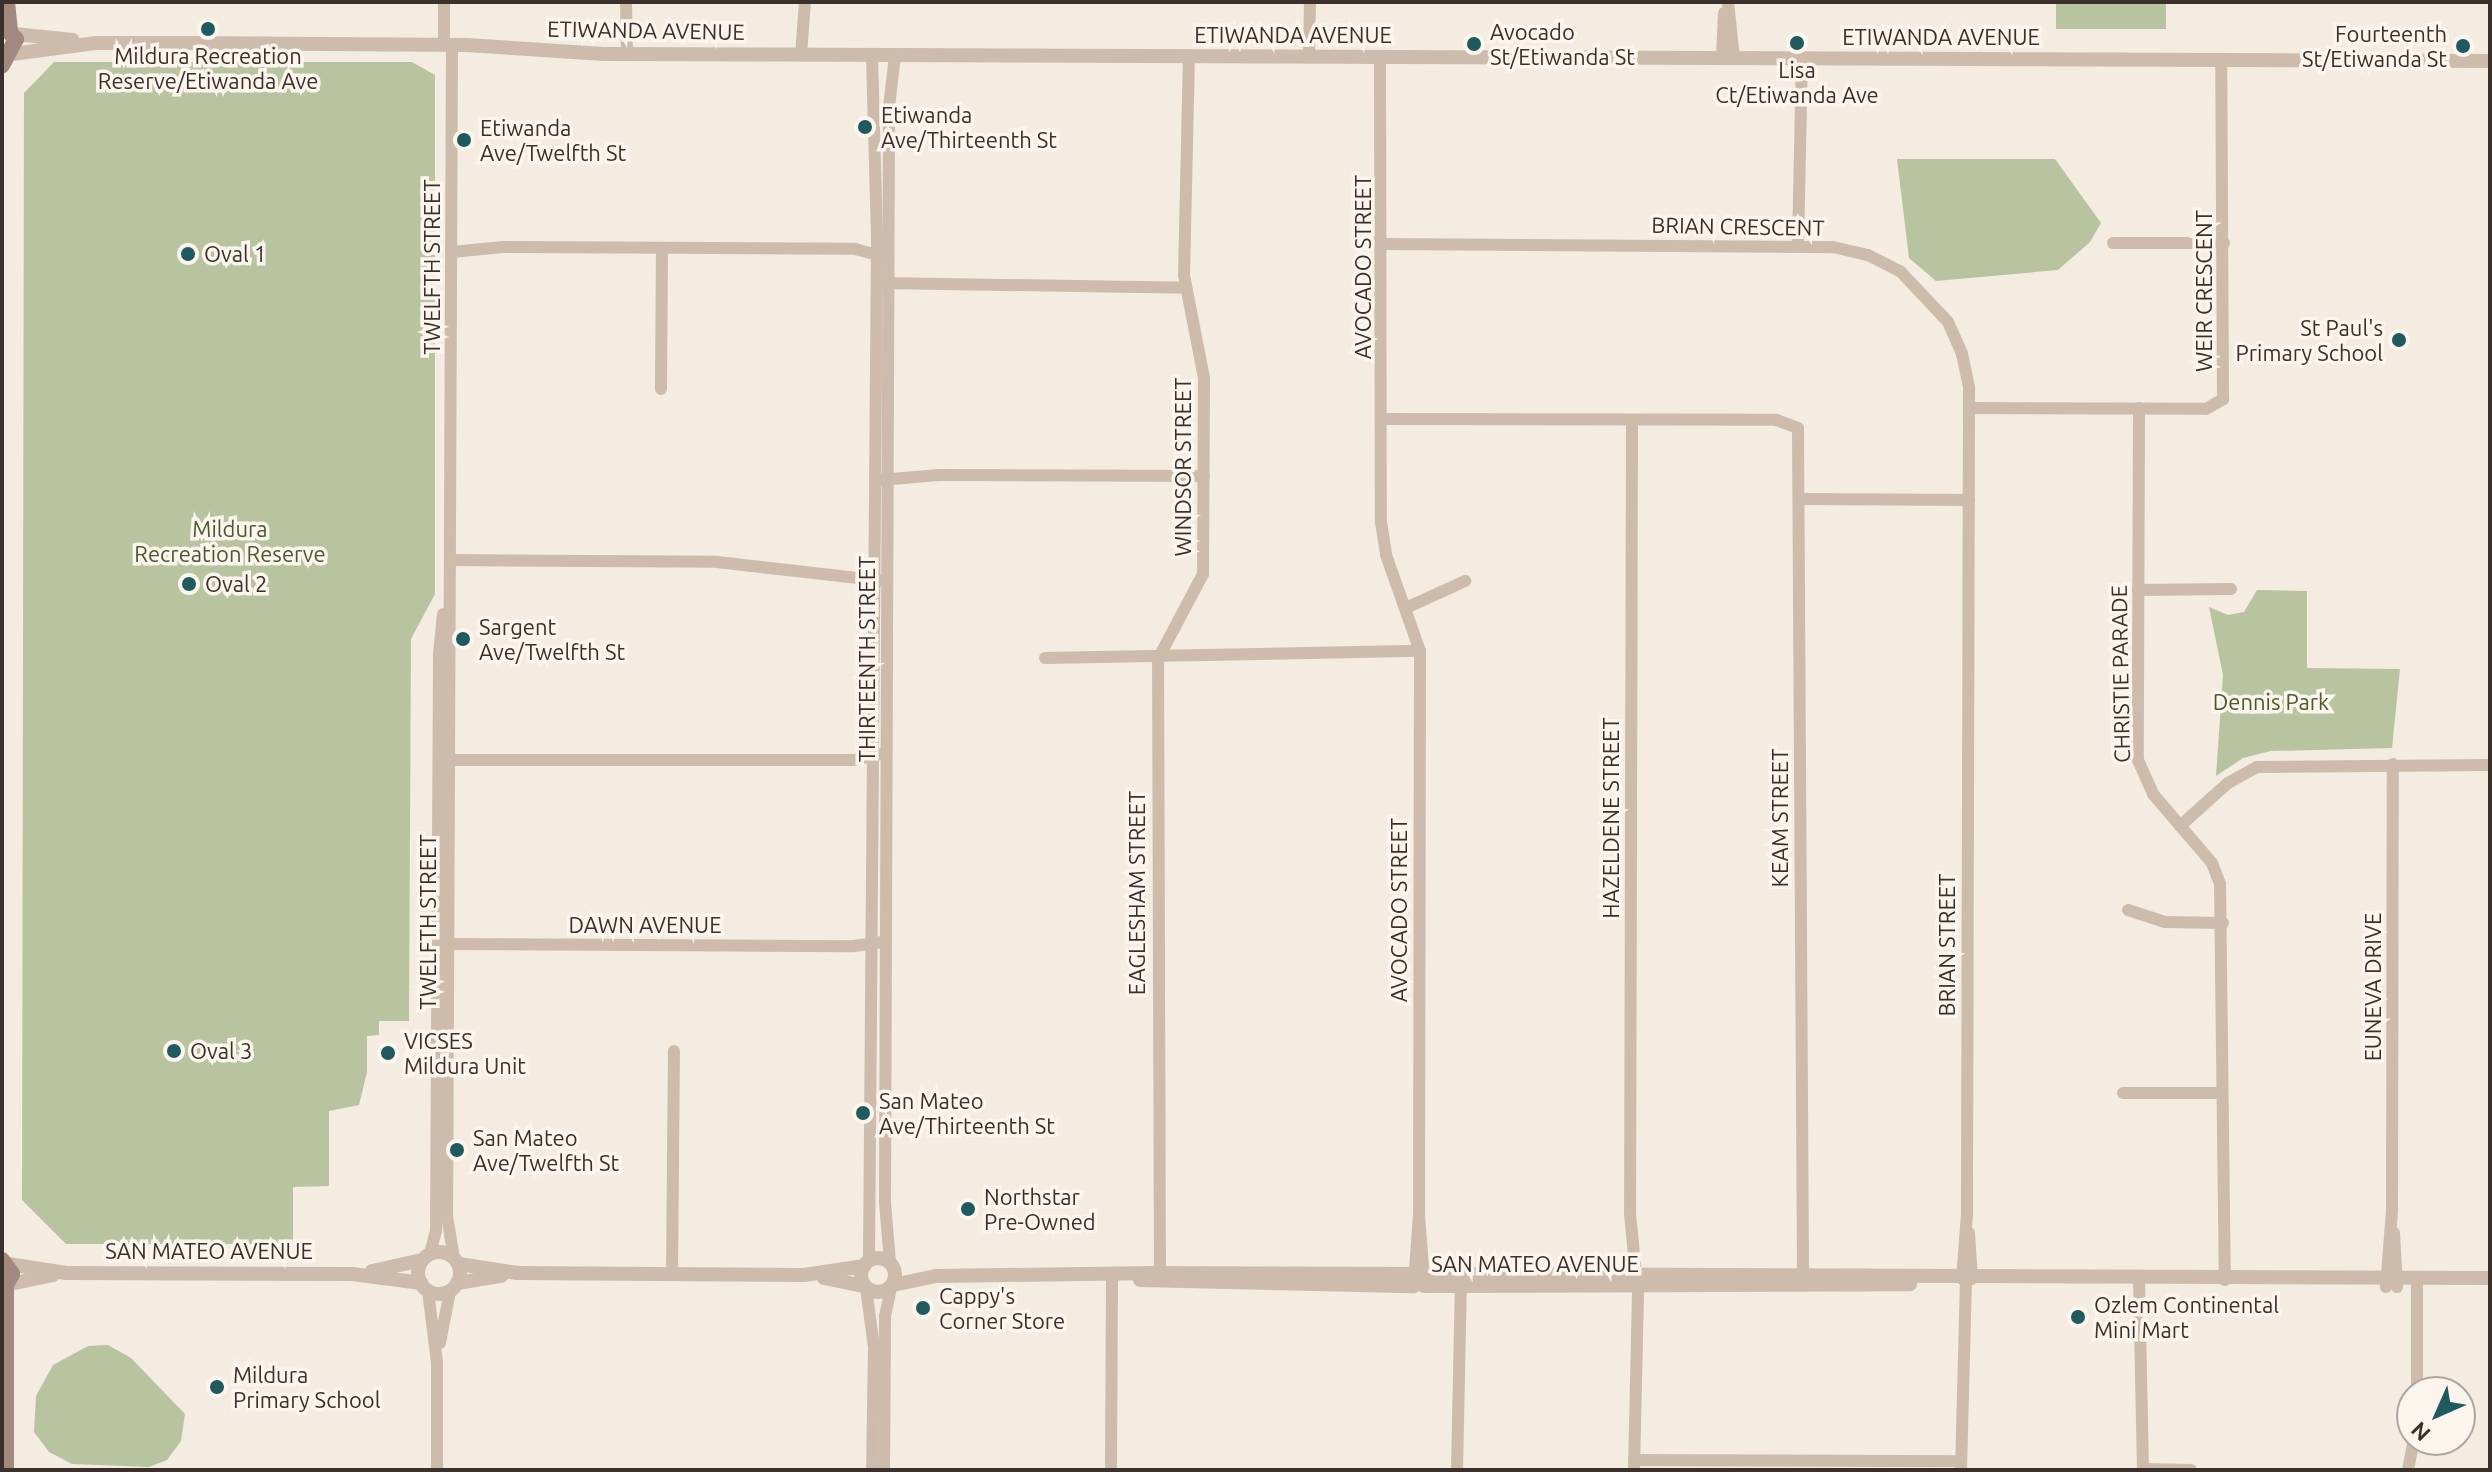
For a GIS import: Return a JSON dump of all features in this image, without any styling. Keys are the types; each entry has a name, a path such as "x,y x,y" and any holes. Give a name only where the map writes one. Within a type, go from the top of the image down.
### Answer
{"main road":[{"path":"2,79 9,29 7,2"},
{"path":"4,1258 6,1470"}],"street":[{"name":"TWELFTH STREET","path":"426,1256 436,1231 442,944 440,636 452,586 452,247 448,45 444,2"},
{"path":"626,2 627,54"},
{"path":"806,2 806,55"},
{"path":"1309,57 1310,2"},
{"path":"1727,2 1728,58"},
{"name":"ETIWANDA AVENUE","path":"9,29 97,43 448,45 627,54 2490,61"},
{"name":"ETIWANDA AVENUE","path":"7,59 97,43"},
{"name":"THIRTEENTH STREET","path":"872,56 882,249"},
{"name":"THIRTEENTH STREET","path":"867,1263 880,947 882,249 889,107 895,56"},
{"name":"WINDSOR STREET","path":"1185,56 1186,288 1203,370 1204,476 1200,584"},
{"name":"AVOCADO STREET","path":"1384,57 1383,540 1408,607 1420,651 1419,1280"},
{"path":"1798,59 1798,246"},
{"name":"WEIR CRESCENT","path":"1969,408 2211,408 2223,399 2225,60"},
{"path":"2113,243 2224,243"},
{"name":"BRIAN CRESCENT","path":"1383,244 1798,246 1868,255 1900,271 1925,293 1956,337 1969,408 1968,677"},
{"path":"452,247 882,249"},
{"path":"661,389 662,248"},
{"path":"882,288 1186,288"},
{"name":"CHRISTIE PARADE","path":"2139,408 2138,760 2145,782 2217,874 2223,923 2220,1280"},
{"path":"1382,419 1632,422"},
{"name":"KEAM STREET","path":"1632,422 1776,420 1795,424 1801,441 1798,1281"},
{"name":"HAZELDENE STREET","path":"1632,422 1630,1214 1635,1335 1634,1465"},
{"path":"882,475 1204,476"},
{"path":"1801,499 1969,500"},
{"path":"452,560 717,562 785,573 881,574"},
{"path":"1408,607 1465,581"},
{"name":"EAGLESHAM STREET","path":"1156,1278 1158,659 1200,584"},
{"path":"2138,590 2231,589"},
{"path":"1045,658 1158,659 1420,651"},
{"name":"BRIAN STREET","path":"1961,1466 1961,1342 1967,1214 1968,677"},
{"path":"443,760 881,760"},
{"name":"EUNEVA DRIVE","path":"2392,1282 2393,764"},
{"path":"2180,826 2228,783 2257,767 2490,765"},
{"path":"2128,910 2165,922 2223,923"},
{"name":"TWELFTH STREET","path":"442,944 447,1216 456,1261"},
{"name":"DAWN AVENUE","path":"442,944 880,947"},
{"name":"THIRTEENTH STREET","path":"880,947 892,1264"},
{"path":"672,1274 674,1051"},
{"path":"2123,1093 2221,1093"},
{"path":"437,1470 437,1362 424,1287 426,1256 517,1273 804,1275 865,1287"},
{"name":"SAN MATEO AVENUE","path":"352,1274 426,1256"},
{"name":"SAN MATEO AVENUE","path":"4,1258 66,1273 352,1274 424,1287 454,1287"},
{"path":"437,1362 454,1287 456,1261"},
{"path":"804,1275 867,1263 865,1287 874,1347 872,1470"},
{"name":"SAN MATEO AVENUE","path":"867,1263 892,1264 936,1276"},
{"path":"884,1470 885,1316 892,1287 892,1264"},
{"name":"SAN MATEO AVENUE","path":"6,1289 66,1273"},
{"path":"454,1287 517,1273"},
{"name":"SAN MATEO AVENUE","path":"865,1287 881,1293 892,1287 936,1276 1798,1281 2144,1279 2275,1280 2305,1286 2490,1278"},
{"path":"1111,1470 1112,1276"},
{"path":"2144,1279 2143,1470 2191,1470"},
{"path":"1457,1280 1457,1470"},
{"path":"2417,1282 2417,1376"},
{"name":"SAN MATEO AVENUE","path":"2417,1282 2490,1286"},
{"path":"1634,1465 1961,1466"}],"green space":[{"path":"2056,2 2166,2 2166,29 2056,29"},
{"name":"Mildura Recreation Reserve","path":"54,62 412,62 435,75 435,594 411,639 409,1021 379,1021 379,1035 367,1036 367,1072 359,1105 329,1111 329,1186 293,1187 293,1244 66,1244 22,1200 24,93"},
{"path":"1897,159 2055,159 2101,223 2090,242 2058,270 1936,281 1909,258"},
{"name":"Dennis Park","path":"2257,590 2307,591 2307,668 2400,669 2392,748 2271,751 2243,758 2216,776 2223,675 2209,607 2228,615 2244,612"},
{"path":"108,1345 131,1358 185,1414 181,1441 167,1460 149,1467 72,1464 49,1452 34,1432 36,1396 53,1365 88,1346"}],"place":[{"name":"Mildura Recreation Reserve/Etiwanda Ave","path":"208,29"},
{"name":"Lisa Ct/Etiwanda Ave","path":"1797,43"},
{"name":"Avocado St/Etiwanda St","path":"1474,44"},
{"name":"Fourteenth St/Etiwanda St","path":"2463,46"},
{"name":"Etiwanda Ave/Thirteenth St","path":"865,127"},
{"name":"Etiwanda Ave/Twelfth St","path":"464,140"},
{"name":"Oval 1","path":"188,254"},
{"name":"St Paul's Primary School","path":"2399,340"},
{"name":"Oval 2","path":"189,584"},
{"name":"Sargent Ave/Twelfth St","path":"463,639"},
{"name":"Oval 3","path":"174,1051"},
{"name":"VICSES Mildura Unit","path":"388,1053"},
{"name":"San Mateo Ave/Thirteenth St","path":"863,1113"},
{"name":"San Mateo Ave/Twelfth St","path":"457,1150"},
{"name":"Northstar Pre-Owned","path":"968,1209"},
{"name":"Cappy's Corner Store","path":"923,1308"},
{"name":"Ozlem Continental Mini Mart","path":"2078,1317"},
{"name":"Mildura Primary School","path":"217,1387"}]}
